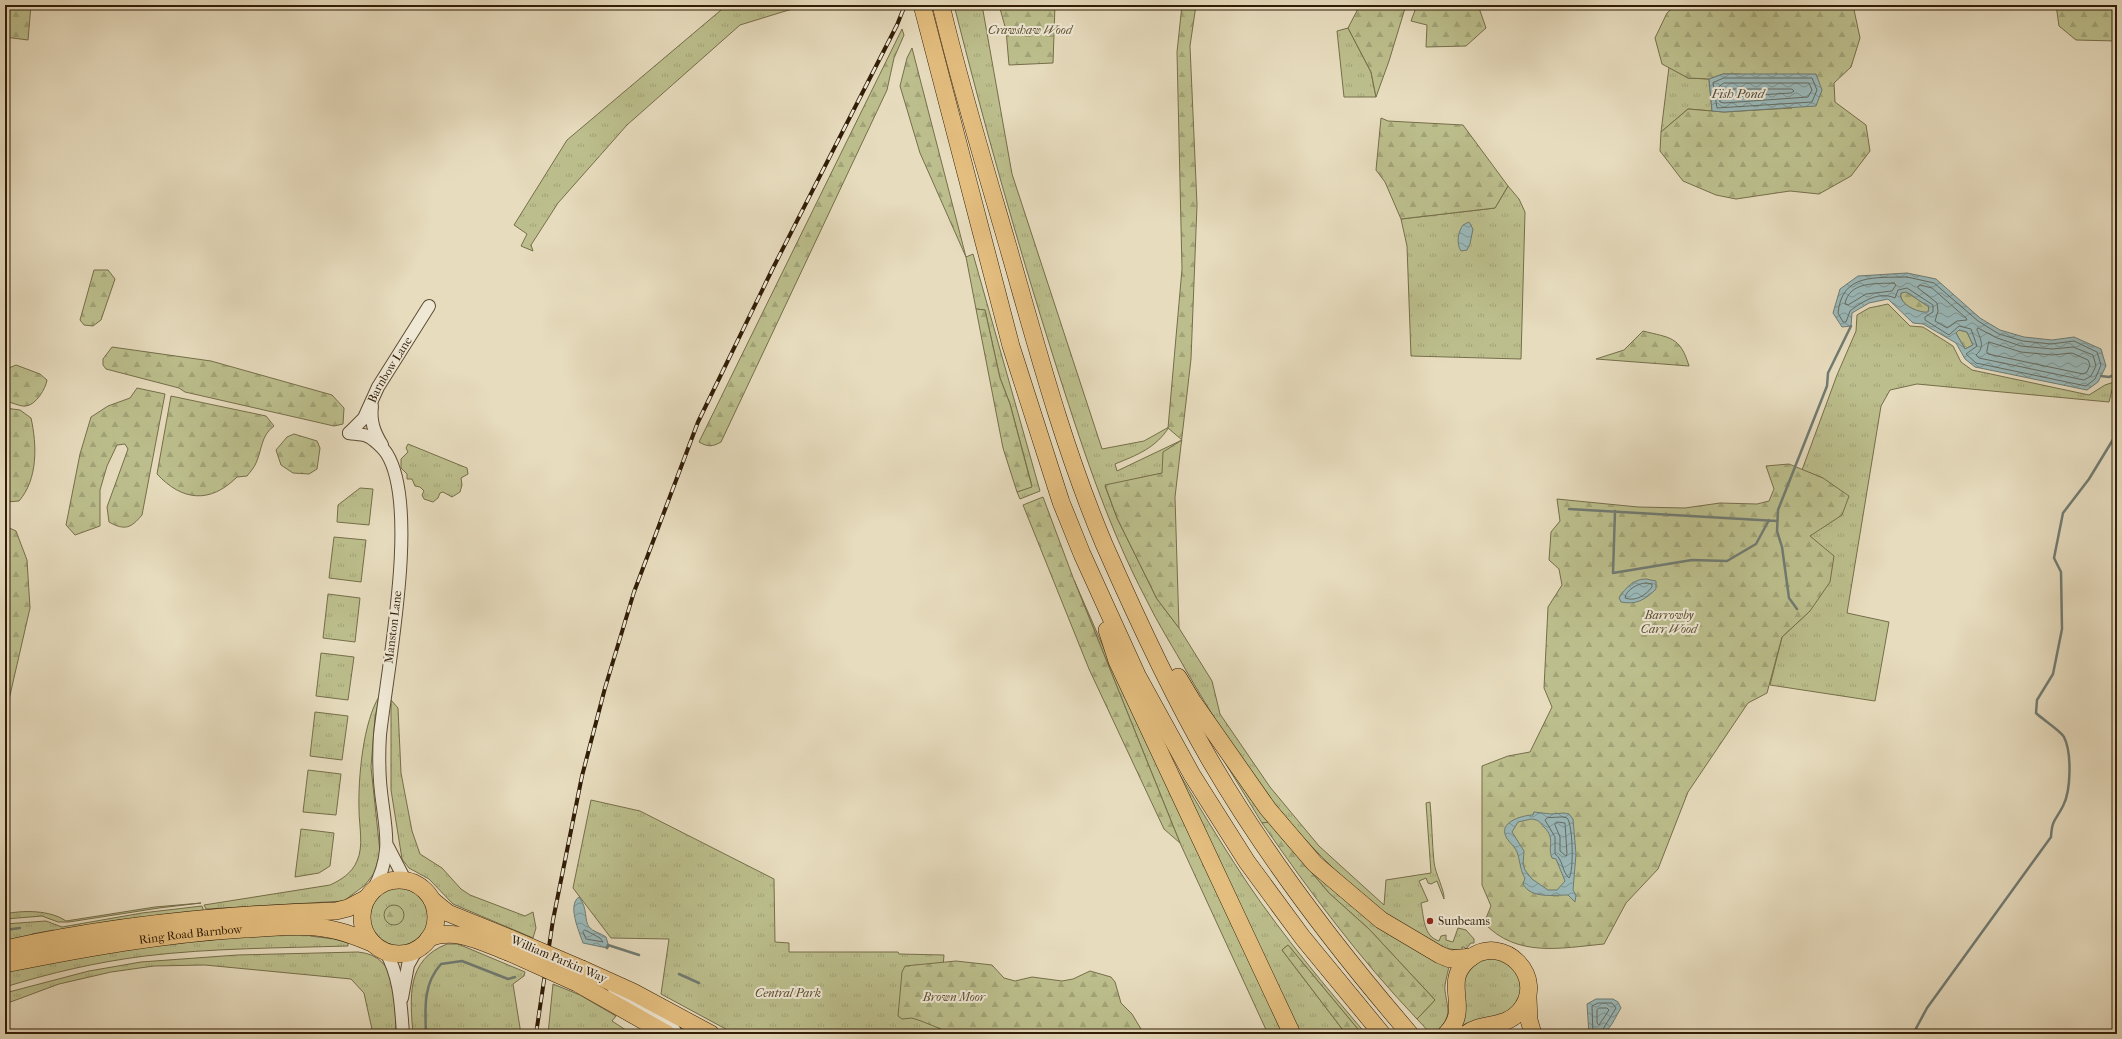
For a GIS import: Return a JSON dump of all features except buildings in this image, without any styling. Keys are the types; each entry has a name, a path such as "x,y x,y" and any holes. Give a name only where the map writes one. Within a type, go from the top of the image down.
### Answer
{"highway":[{"path":"922,5 1012,346 1059,496 1082,554 1137,675 1192,775 1243,856 1303,938 1382,1034"},
{"path":"942,8 1034,340 1068,443 1104,543 1160,666 1210,760 1264,847 1320,925 1410,1034"},
{"path":"1104,543 1193,702 1268,809 1315,864 1382,920 1440,955 1450,959 1472,957"},
{"path":"1082,554 1117,661 1292,1034"},
{"path":"394,880 405,880 416,884 425,890 432,900 436,919 423,944 407,953 396,954 380,948 363,926 363,909 370,894 383,883 394,880"},
{"name":"Ring Road Barnbow","path":"5,948 86,933 157,923 223,916 336,912 348,908 370,894"},
{"name":"William Parkin Way","path":"432,900 448,913 510,946 579,976 646,1027 711,1034"},
{"name":"Ring Road Barnbow","path":"5,964 139,939 191,932 274,928 324,928 348,934 380,948"},
{"name":"William Parkin Way","path":"423,944 438,934 456,934 510,946"},
{"path":"1446,1034 1456,1021 1459,1014 1456,989 1457,977 1463,966 1472,957 1480,953 1492,951 1499,951 1513,957 1519,962 1526,974 1529,989 1529,1020 1533,1034"},
{"name":"William Parkin Way","path":"579,976 608,980 676,1030"},
{"path":"1466,1034 1475,1029 1506,1022 1513,1018 1528,998"}],"street":[{"name":"Barnbow Lane","path":"349,433 364,418 385,375 429,306"},
{"path":"372,401 372,420 374,430 387,453"},
{"name":"Manston Lane","path":"349,433 368,436 387,453 397,481 401,529 396,614 383,711 379,760 388,847 384,870 370,894"},
{"name":"Manston Lane","path":"388,847 405,880"},
{"path":"401,1001 408,965 423,944"},
{"path":"380,948 393,965 401,1001 403,1034"}],"green space":[{"path":"5,5 31,5 28,40 5,37"},
{"path":"727,5 805,5 740,25 627,125 558,203 531,245 533,251 521,246 527,234 514,225 567,140"},
{"path":"954,5 982,5 1012,174 1102,449 1144,441 1169,427 1152,446 1115,464 1117,471 1182,440 1163,473 1105,486 1117,518 1157,599 1179,628 1212,681 1220,714 1270,787 1319,846 1384,905 1386,880 1431,873 1426,803 1430,802 1434,862 1444,899 1437,881 1431,884 1428,883 1426,878 1419,881 1428,901 1421,903 1425,925 1430,935 1439,941 1441,936 1446,935 1446,940 1453,942 1458,928 1466,930 1474,939 1474,943 1471,943 1466,949 1462,947 1462,950 1450,949 1437,945 1409,930 1362,894 1310,845 1265,791 1224,733 1205,703 1156,617 1118,541 1074,420 1040,315 1014,227"},
{"name":"Crawshaw Wood","path":"999,5 1055,5 1053,63 1009,65 1006,30"},
{"path":"1182,5 1196,5 1190,46 1197,205 1191,359 1182,440 1168,428 1182,269 1177,52"},
{"path":"1360,5 1406,5 1376,97 1371,72 1348,28"},
{"path":"1417,5 1478,5 1486,28 1466,46 1426,47 1427,25 1411,21"},
{"path":"1676,5 1853,5 1860,38 1851,67 1834,83 1835,102 1866,125 1870,151 1851,176 1819,194 1790,191 1736,199 1716,195 1683,181 1660,151 1661,132 1688,109 1724,112 1792,108 1740,74 1723,74 1709,79 1688,78 1662,64 1655,38 1667,13"},
{"path":"2056,5 2117,5 2117,41 2076,40 2059,26"},
{"path":"1348,28 1371,72 1376,97 1344,97 1337,31"},
{"path":"902,29 904,35 894,58 887,90 721,442 710,446 702,444 699,442"},
{"path":"912,48 966,257 920,153 900,86 907,58"},
{"path":"1669,67 1688,78 1709,79 1712,111 1688,109 1661,132"},
{"path":"1381,118 1388,121 1463,125 1508,186 1495,208 1401,219 1385,182 1376,170"},
{"path":"1508,186 1519,199 1525,212 1521,359 1411,356 1407,246 1401,219 1495,208"},
{"path":"973,254 1040,491 1020,499 1017,492 1032,486 1010,404 1000,378 985,310 976,309 966,257"},
{"path":"94,270 108,270 115,279 101,320 93,326 84,325 80,320"},
{"path":"1906,291 1929,307 1928,313 1914,310 1903,301 1901,293"},
{"path":"1888,304 1910,326 1923,327 1953,346 1961,362 1972,370 2089,395 2105,385 2114,382 2109,402 1917,384 1890,390 1881,406 1847,613 1889,622 1875,701 1770,685 1782,637 1810,611 1810,536 1823,526 1823,478 1802,470 1837,375 1856,331 1857,315 1869,308"},
{"path":"976,309 985,310 1000,378 1010,404 1032,487 1017,492 1003,448"},
{"path":"1959,330 1967,332 1973,345 1965,349 1956,333"},
{"path":"1643,331 1673,340 1682,349 1689,366 1596,359 1624,350"},
{"path":"112,347 211,361 332,395 344,408 343,424 334,426 185,392 179,388 106,369 103,365 103,359"},
{"path":"16,365 40,374 47,380 40,396 30,405 21,406 5,401 5,386 9,368"},
{"path":"137,388 165,394 142,515 134,523 127,527 119,527 109,522 107,507 128,449 125,444 117,445 107,466 100,490 100,526 75,535 66,525 80,454 91,417 108,406 130,398"},
{"path":"171,396 266,416 274,426 264,438 255,465 247,476 237,477 217,492 196,496 176,490 157,474"},
{"path":"5,408 20,410 31,418 33,428 35,450 33,472 30,483 19,501 6,502"},
{"path":"294,434 317,441 320,448 317,469 309,474 293,473 281,465 276,450 287,437"},
{"path":"1182,440 1175,497 1179,628 1157,599 1117,518 1105,485 1162,473 1163,452"},
{"path":"408,444 467,468 468,474 461,478 462,485 460,492 452,497 443,492 440,493 438,498 433,502 424,499 422,495 424,491 420,487 415,486 412,479 407,479 407,474 401,468 401,459 408,452 406,448"},
{"name":"Barrowby Carr Wood","path":"1789,464 1823,478 1849,496 1842,515 1810,536 1834,556 1830,582 1810,611 1782,637 1767,693 1748,703 1688,792 1658,869 1626,903 1604,944 1540,948 1511,942 1497,934 1484,923 1491,906 1482,885 1482,766 1508,756 1530,752 1552,707 1544,688 1548,607 1562,585 1559,569 1549,560 1551,532 1560,521 1557,499 1638,507 1685,508 1720,503 1757,504 1769,501 1774,489 1766,466"},
{"path":"360,488 373,489 369,525 337,522 338,505"},
{"path":"1043,497 1074,580 1180,843 1164,829 1089,669 1023,505"},
{"path":"5,526 16,531 27,560 30,608 5,717"},
{"path":"334,537 366,540 361,582 329,578"},
{"path":"1074,580 1112,667 1285,1034 1268,1034 1180,843"},
{"path":"328,594 360,598 355,642 323,638"},
{"path":"321,653 354,657 348,700 316,696"},
{"path":"380,695 375,717 371,767 380,852 375,872 365,885 344,901 206,909 204,905 330,885 349,873 357,861 360,849 359,782 363,750 369,720"},
{"path":"391,700 398,708 401,773 412,831 420,854 442,868 461,889 470,895 525,916 533,912 536,928 533,938 453,904 429,879 409,868 402,859 391,790"},
{"path":"315,712 348,716 342,760 310,756"},
{"path":"1146,717 1248,884 1290,942 1366,1034 1362,1034 1288,945 1282,950 1346,1034 1298,1034"},
{"path":"1221,756 1313,866 1449,963 1445,988 1448,1013 1445,1021 1437,1032 1435,1029 1431,1034 1417,1019 1435,1000 1369,929 1329,893 1269,822 1262,823"},
{"path":"308,770 341,774 336,815 303,812"},
{"name":"Central Park","path":"591,800 640,811 774,879 775,942 789,943 789,952 898,952 899,954 944,955 938,1028 951,1033 1033,1034 735,1034 661,994 669,939 611,938 573,888"},
{"path":"1269,822 1329,893 1369,929 1435,1000 1417,1019 1355,948 1298,874 1262,823"},
{"path":"301,829 334,833 330,866 319,873 295,877"},
{"path":"402,885 421,894 430,907 430,921 423,934 413,944 399,949 385,945 372,931 368,922 368,914 369,907 379,894 386,889"},
{"path":"201,903 69,922 58,922 42,916 5,919 5,914 36,912 60,917 66,921 155,907"},
{"path":"390,905 398,905 404,911 404,919 398,925 390,925 384,919 384,911"},
{"path":"202,906 204,912 62,933 54,930 32,934 27,939 5,944 5,924 46,921 62,927 142,913"},
{"path":"310,931 310,936 334,939 348,943 348,946 170,953 109,961 74,968 5,987 5,968 102,949"},
{"path":"447,944 458,944 525,972 524,976 513,984 521,1034 413,1034 411,1007 412,993 417,970 424,960 434,951"},
{"path":"1288,945 1362,1034 1346,1034 1282,950"},
{"path":"358,952 372,955 382,962 388,971 392,982 394,995 396,1034 373,1034 364,993 351,979 205,965 154,966 111,972 59,984 5,1004 5,993 89,971 141,962 237,955"},
{"path":"1485,957 1506,959 1520,974 1521,995 1509,1012 1459,1034 1450,1034 1467,969"},
{"name":"Brown Moor","path":"956,961 992,965 1004,978 1015,981 1032,977 1062,981 1073,979 1090,971 1111,977 1115,982 1121,1003 1132,1014 1144,1034 951,1033 912,1018 902,1019 898,1016 902,972 905,966"},
{"path":"553,984 580,995 616,1016 612,1021 632,1034 548,1034"}],"water":[{"name":"Fish Pond","path":"1723,74 1816,74 1822,90 1816,106 1724,112 1712,111 1709,79"},
{"path":"1469,222 1473,229 1470,244 1467,250 1461,251 1458,245 1459,234 1463,225"},
{"path":"1907,273 1936,279 1980,318 2000,330 2024,337 2052,340 2074,337 2101,349 2106,366 2098,382 2087,390 1975,367 1965,359 1956,343 1923,324 1913,323 1888,299 1869,303 1852,313 1851,326 1842,327 1833,313 1840,289 1858,276","holes":["1906,292 1929,307 1928,312 1919,311 1906,304 1901,297 1901,293","1959,330 1967,332 1973,345 1965,349 1956,333"]},
{"path":"1646,579 1656,581 1656,589 1652,593 1640,601 1631,603 1621,602 1619,598 1627,587 1638,580"},
{"path":"1534,812 1551,814 1564,813 1569,814 1573,819 1576,854 1573,890 1576,895 1575,902 1568,895 1543,895 1531,892 1523,884 1525,878 1517,852 1506,837 1505,829 1510,822 1514,820 1524,816 1533,815","holes":["1531,819 1538,821 1550,835 1550,850 1552,858 1556,859 1565,881 1557,890 1548,890 1532,879 1525,870 1523,864 1524,851 1512,832 1518,822"]},
{"path":"579,897 584,905 589,927 606,937 609,947 607,948 583,943 574,912 574,906"},
{"path":"1596,999 1613,999 1618,1002 1621,1008 1612,1024 1606,1031 1596,1034 1589,1034 1587,1004"}],"waterway":[{"path":"1797,609 1789,598 1782,547 1777,531 1778,510 1827,386 1828,373 1851,326"},
{"path":"2101,376 2109,377 2117,374"},
{"path":"1913,1034 1927,1008 2051,837 2053,823 2066,799 2070,772 2067,744 2062,734 2036,713 2037,700 2053,674 2062,629 2061,572 2054,558 2063,513 2089,479 2117,433"},
{"path":"1569,509 1777,521"},
{"path":"1615,511 1613,573 1692,560 1727,561 1756,544 1769,520"},
{"path":"5,930 20,928"},
{"path":"607,948 608,945 639,955"},
{"path":"426,1034 426,997 431,980 441,964 462,961 508,979 515,977"},
{"path":"679,974 699,983"}],"railway":[{"path":"536,1034 553,920 582,776 605,688 634,592 698,422 773,268 897,25 905,5"}],"place":[{"name":"Sunbeams","path":"1430,921"}]}
